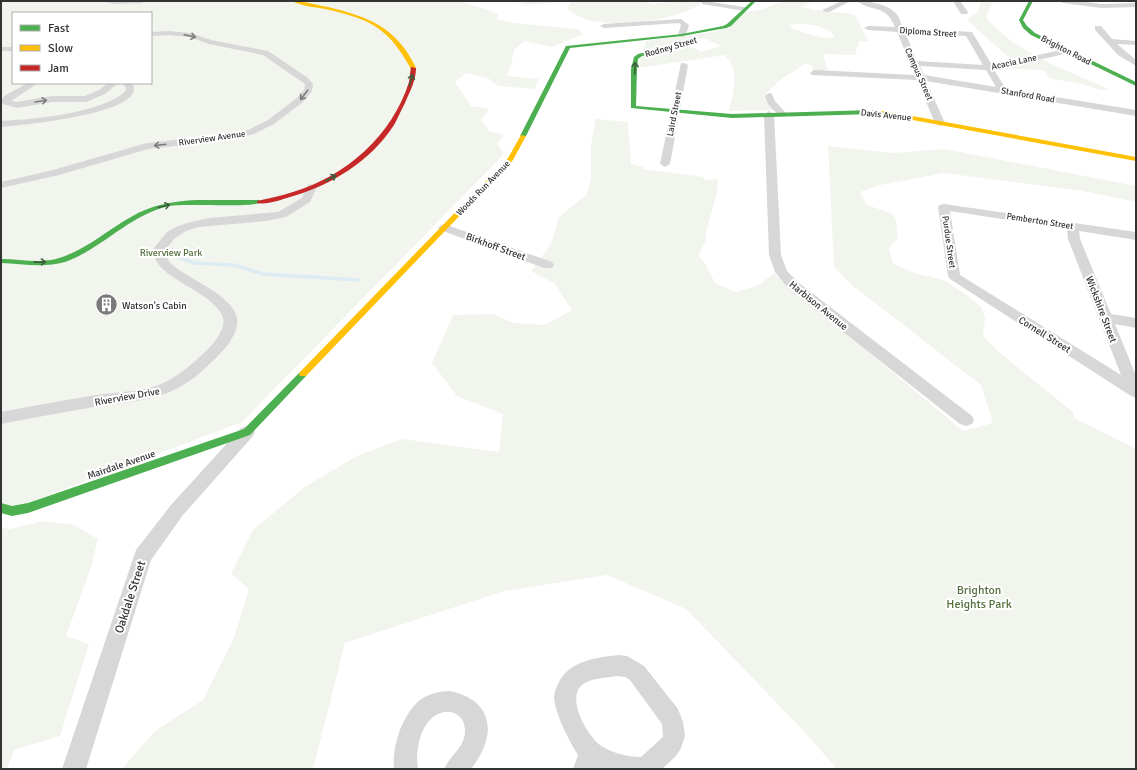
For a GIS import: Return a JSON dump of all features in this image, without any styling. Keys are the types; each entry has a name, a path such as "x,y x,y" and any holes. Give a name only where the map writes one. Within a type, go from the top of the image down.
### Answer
{"street":[{"path":"107,1 142,1"},
{"path":"1,261 46,262 69,257 90,246 128,220 147,211 168,204 194,201 248,202 276,200 332,178 367,152 390,126 413,80 413,65 388,33 372,22 351,14 294,1"},
{"path":"726,26 754,1"},
{"path":"826,10 848,1"},
{"name":"Campus Street","path":"860,1 890,12 894,16 940,123"},
{"path":"956,1 964,12"},
{"name":"Brighton Road","path":"1031,1 1021,17 1021,20 1025,27 1033,34 1136,84"},
{"path":"1063,1 1100,6 1136,5"},
{"path":"704,3 744,9"},
{"path":"604,26 678,20 684,22 685,25 682,35"},
{"name":"Woods Run Avenue","path":"247,432 511,159 568,47 682,35 726,26"},
{"name":"Rodney Street","path":"633,107 634,69 636,58 640,55 719,33 728,29 726,26"},
{"name":"Diploma Street","path":"868,28 969,34 1004,91"},
{"path":"1098,28 1109,41 1128,59 1136,64"},
{"name":"Riverview Avenue","path":"1,185 55,172 147,146 229,137 251,132 271,122 300,100 308,91 309,84 305,80 265,53 229,47 190,35 169,33 152,34"},
{"path":"1109,41 1136,43"},
{"path":"1,49 12,49"},
{"name":"Acacia Lane","path":"914,63 990,68 1066,51"},
{"name":"Laird Street","path":"665,164 674,110 684,65"},
{"name":"Stanford Road","path":"814,73 920,78 1136,114"},
{"path":"32,84 7,98 6,102 17,104 52,99 86,99 102,92 113,84"},
{"path":"1,124 66,116 110,104 129,93 130,87 127,84"},
{"path":"769,96 775,114"},
{"name":"Davis Avenue","path":"633,107 732,116 874,112 1136,159"},
{"name":"Harbison Avenue","path":"775,114 775,255 776,262 782,274 794,286 966,420"},
{"path":"276,200 296,206 307,200 312,187"},
{"name":"Riverview Drive","path":"1,418 154,392 166,389 182,379 207,357 226,337 230,328 231,319 229,312 210,293 169,269 162,263 159,254 163,243 175,232 191,226 271,216 286,212 296,206"},
{"name":"Pemberton Street","path":"944,207 1136,236"},
{"name":"Purdue Street","path":"944,207 954,276"},
{"name":"Wickshire Street","path":"1073,226 1074,239 1135,391"},
{"name":"Birkhoff Street","path":"444,228 548,265"},
{"name":"Cornell Street","path":"954,276 1135,391"},
{"path":"1105,318 1136,323"},
{"name":"Mairdale Avenue","path":"1,508 12,511 28,508 247,432"},
{"name":"Oakdale Street","path":"74,769 143,556 177,510 247,432"},
{"path":"616,666 631,668 637,673 670,716 674,724 675,732 670,747 652,763 642,768 631,769 588,760 576,732 565,699 569,684 580,674 616,666"},
{"path":"406,769 405,760 407,746 421,714 434,705 448,702 466,706 477,720 475,740 471,750 456,769"}],"green space":[{"name":"Riverview Park","path":"1,1 464,1 464,3 489,10 498,15 497,19 514,23 578,29 583,34 552,47 524,41 514,50 507,76 539,79 534,89 498,86 488,78 466,73 455,82 471,106 489,109 481,120 489,131 504,135 497,143 504,154 242,422 1,513"},
{"path":"514,1 643,1 653,4 676,1 703,1 680,14 645,21 610,23 595,21 579,16 567,9 571,2 526,5"},
{"path":"783,1 814,1 801,7 855,15 868,41 859,41 855,55 823,54 828,72 813,71 812,66 807,63 783,78 765,95 769,104 774,110 729,111 734,89 734,75 733,68 725,55 637,68 646,41 718,31 746,12 763,9","holes":["796,24 822,27 827,29 835,36 831,38 819,37 791,28 790,25","704,38 721,46 701,52 684,43"]},
{"path":"981,1 994,1 987,13 987,19 1013,42 1028,52 1059,68 1108,89 1101,90 1078,83 1052,79 1046,75 1048,73 1041,70 990,68 1014,62 967,20 977,13"},
{"name":"Brighton Heights Park","path":"596,119 628,122 631,164 643,167 642,169 704,177 704,180 718,179 717,193 706,232 705,243 698,255 706,265 715,283 736,292 759,285 774,273 963,431 993,423 981,385 853,286 834,267 828,146 893,153 945,149 1136,186 1136,202 1083,191 944,173 880,185 860,192 867,205 893,214 896,220 898,238 889,248 893,264 915,273 944,280 968,296 981,307 985,318 983,336 1000,353 1073,412 1074,418 1136,449 1136,769 837,769 800,727 686,609 607,575 504,591 345,643 313,769 122,769 155,731 203,700 234,638 249,589 231,574 253,530 306,486 357,456 402,439 499,452 503,414 457,396 432,363 453,315 493,314 514,323 545,325 572,310 554,283 531,271 551,244 559,217 587,194 591,179 591,145"},
{"path":"44,521 74,525 98,539 91,567 66,636 89,644 60,736 14,750 7,769 1,769 1,528 10,529"}],"waterway":[{"path":"174,256 195,263 234,265 263,274 359,280"}],"traffic: fast":[{"path":"523,136 568,47 682,35 724,27 729,25 754,1"},
{"path":"1031,1 1021,20 1025,27 1033,34 1136,84"},
{"path":"676,46 640,55 636,58 634,69 633,107 732,116 873,112"},
{"path":"1,261 47,263 62,260 87,248 133,218 158,207 170,204 183,202 259,202"},
{"path":"1,508 12,511 28,508 247,432 303,374"}],"traffic: slow":[{"path":"294,1 343,12 378,25 392,36 408,57 413,68"},
{"path":"873,112 1136,159"},
{"path":"303,374 511,159 523,136"}],"traffic: jam":[{"path":"259,202 296,194 332,178 363,156 377,142 393,122 410,86 413,68"}],"place":[{"name":"Watson's Cabin","path":"107,305"}]}
